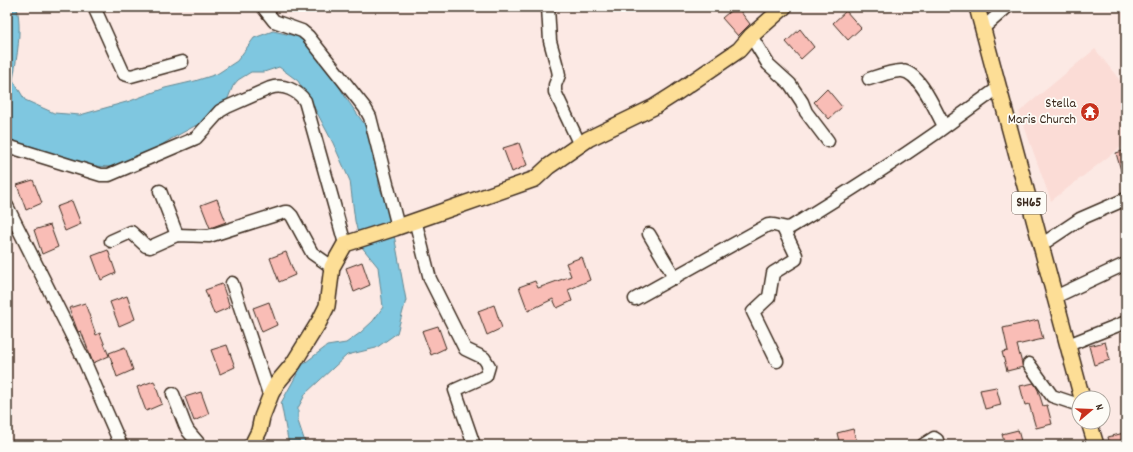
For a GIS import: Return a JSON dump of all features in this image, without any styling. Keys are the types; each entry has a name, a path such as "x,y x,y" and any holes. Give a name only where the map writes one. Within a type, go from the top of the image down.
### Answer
{"main road":[{"path":"254,444 270,397 278,383 293,364 322,317 327,306 332,267 350,242 397,228 415,220 535,179 548,166 561,159 580,145 676,93 739,50 751,36 784,7"},
{"name":"SH65","path":"976,7 1056,297 1080,390"},
{"path":"1091,430 1096,445"}],"street":[{"path":"94,7 124,74 131,76 182,62"},
{"path":"263,7 274,21 302,31 308,36 365,108 373,126 397,228"},
{"path":"548,7 550,41 559,75 554,92 580,145"},
{"path":"982,29 1007,7"},
{"path":"751,36 768,64 790,84 800,99 806,112 828,142"},
{"path":"869,78 902,71 910,73 918,81 944,126"},
{"path":"7,146 101,175 109,175 193,140 220,111 227,106 270,88 281,86 295,92 305,101 350,242"},
{"path":"783,228 791,227 841,197 998,88"},
{"path":"160,191 177,235"},
{"path":"1041,245 1080,219 1126,199"},
{"path":"7,206 83,358 121,445"},
{"path":"111,240 131,232 148,247 177,235 209,236 285,212 292,216 312,253 332,267"},
{"path":"415,220 430,279 465,349 484,358 488,366 486,376 455,390 474,445"},
{"path":"635,299 768,225 776,224 783,228 796,255 796,259 773,273 768,300 753,312 777,361"},
{"path":"649,234 675,278"},
{"path":"1056,297 1123,266"},
{"path":"232,283 270,397"},
{"path":"1068,345 1126,322"},
{"path":"1029,364 1052,396 1071,402"},
{"path":"173,394 188,431 200,445"},
{"path":"923,445 934,438 937,440 938,445"}],"shaded area":[{"path":"1095,49 1126,88 1126,143 1051,201 1019,112"}],"water":[{"path":"7,7 17,7 19,25 13,80 25,100 54,113 80,115 130,101 165,88 217,74 237,61 254,38 273,31 304,38 327,66 346,98 367,128 378,152 379,186 390,213 406,300 397,333 376,348 347,355 306,393 298,408 298,421 306,445 289,445 281,403 302,365 327,346 346,343 360,333 373,321 383,307 378,267 361,246 355,221 350,181 333,143 298,81 279,67 264,72 251,72 238,80 233,86 226,103 213,116 171,139 146,155 111,167 93,166 76,160 57,160 18,148 7,140"}],"building":[{"path":"737,7 750,24 738,36 722,18"},
{"path":"846,11 861,28 848,40 833,23"},
{"path":"800,29 814,47 801,59 786,42"},
{"path":"827,89 842,107 829,119 814,102"},
{"path":"519,143 527,165 512,172 503,148"},
{"path":"1126,150 1126,180 1124,181 1116,153"},
{"path":"33,180 42,203 26,210 17,185"},
{"path":"217,199 226,222 210,228 201,205"},
{"path":"72,201 81,224 65,231 56,207"},
{"path":"50,225 58,247 42,254 34,230"},
{"path":"108,250 116,273 101,280 92,256"},
{"path":"286,252 295,275 279,282 270,258"},
{"path":"582,257 590,280 568,290 572,301 557,308 553,299 528,311 519,287 535,281 538,288 571,276 566,263"},
{"path":"362,262 370,285 354,292 346,268"},
{"path":"222,284 230,307 214,314 205,290"},
{"path":"127,296 135,319 119,326 110,302"},
{"path":"269,302 277,325 262,332 253,308"},
{"path":"85,303 96,335 100,333 109,356 93,363 81,331 78,332 69,308"},
{"path":"494,305 502,328 487,335 478,311"},
{"path":"1038,320 1043,339 1017,345 1023,367 1007,371 1002,352 1008,351 1003,328"},
{"path":"438,326 446,348 431,355 422,331"},
{"path":"1105,342 1110,360 1094,365 1089,346"},
{"path":"227,345 235,367 220,374 211,350"},
{"path":"125,347 133,370 117,377 109,353"},
{"path":"154,381 162,404 146,411 137,387"},
{"path":"1034,383 1043,406 1047,405 1052,424 1036,428 1029,404 1025,405 1020,386"},
{"path":"996,387 1001,405 985,409 980,390"},
{"path":"201,392 209,414 194,421 185,397"},
{"path":"853,429 858,445 840,445 837,433"},
{"path":"1018,430 1022,445 1005,445 1002,434"},
{"path":"1124,433 1126,445 1110,445 1108,437"}],"place":[{"name":"Stella Maris Church","path":"1090,112"}]}
